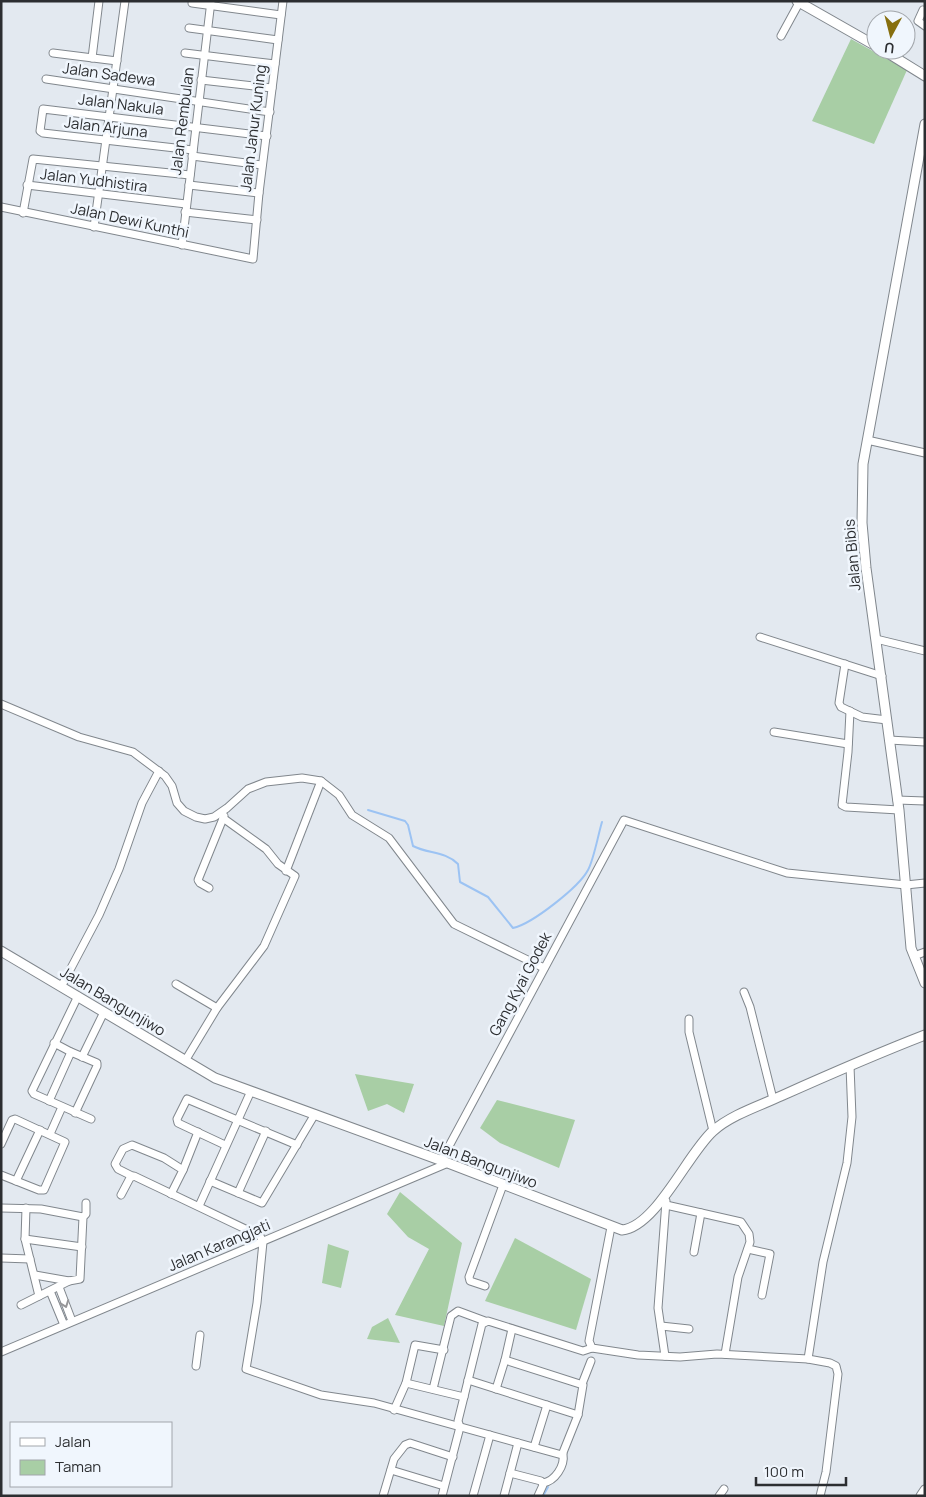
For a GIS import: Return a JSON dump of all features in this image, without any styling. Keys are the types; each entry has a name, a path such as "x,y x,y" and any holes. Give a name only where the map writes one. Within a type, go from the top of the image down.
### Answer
{"main road":[{"path":"798,2 866,40"},
{"path":"899,60 925,76"},
{"name":"Jalan Bibis","path":"925,124 863,464 862,523 898,805 911,948 925,983"},
{"name":"Jalan Bangunjiwo","path":"1,951 215,1078 445,1162 622,1230 636,1226 666,1193 713,1131 773,1100 925,1035"},
{"path":"921,1496 925,1490"}],"street":[{"path":"92,58 99,1"},
{"path":"94,227 125,1"},
{"name":"Jalan Janur Kuning","path":"253,259 258,193 267,136 283,1"},
{"path":"781,36 798,2"},
{"path":"192,4 210,4 280,15"},
{"name":"Jalan Rembulan","path":"182,245 210,4"},
{"path":"923,10 918,21 925,26"},
{"path":"189,28 278,40"},
{"path":"185,52 275,64"},
{"path":"54,53 117,61"},
{"name":"Jalan Sadewa","path":"46,79 151,93 198,103 270,112"},
{"path":"201,80 272,88"},
{"name":"Jalan Nakula","path":"43,108 267,136"},
{"name":"Jalan Arjuna","path":"43,108 40,131 42,133 192,153 262,165"},
{"name":"Jalan Yudhistira","path":"23,213 32,159 103,167"},
{"path":"103,167 190,175"},
{"name":"Jalan Yudhistira","path":"27,185 257,220"},
{"path":"189,185 258,193"},
{"name":"Jalan Dewi Kunthi","path":"1,208 253,259"},
{"path":"867,440 925,453"},
{"path":"760,637 882,676"},
{"path":"876,639 925,651"},
{"path":"845,664 839,703 841,707 862,717 887,720"},
{"path":"1,704 79,737 134,752 159,771 172,786 177,803 184,811 205,819 227,808 248,789 266,782 302,778 321,781 339,795 352,815 389,838 454,924 544,968"},
{"path":"850,711 842,805 846,807 898,805 925,801"},
{"path":"774,732 848,744"},
{"path":"890,740 925,742"},
{"path":"62,987 99,915 119,869 142,803 159,771"},
{"path":"286,871 321,781"},
{"path":"209,888 198,880 227,808"},
{"path":"185,1060 216,1008 264,946 295,876 286,871 266,849 224,818"},
{"name":"Gang Kyai Godek","path":"445,1162 544,968 624,820 787,873 906,884"},
{"path":"906,884 925,883"},
{"path":"914,956 925,952"},
{"path":"176,984 216,1008"},
{"path":"744,992 750,1007 773,1100"},
{"path":"78,996 32,1090 34,1094 75,1113 91,1118"},
{"path":"82,1057 104,1012"},
{"path":"689,1019 689,1032 713,1131"},
{"path":"54,1043 97,1063 98,1066 75,1113"},
{"path":"49,1101 71,1052"},
{"path":"808,1359 823,1262 847,1163 852,1117 850,1066"},
{"path":"199,1206 237,1118 251,1091"},
{"path":"225,1145 177,1122 187,1099 237,1118 297,1145"},
{"path":"50,1134 62,1107"},
{"path":"210,1181 262,1203 315,1114"},
{"path":"1,1144 13,1119 65,1142 46,1189 39,1190 1,1175"},
{"path":"16,1181 40,1130"},
{"path":"238,1193 266,1131"},
{"path":"171,1194 198,1132"},
{"path":"183,1170 139,1146 128,1145 123,1149 115,1164 118,1169 132,1176 255,1231 262,1242 257,1303 246,1369 321,1395 374,1403 490,1436 563,1454"},
{"name":"Jalan Karangjati","path":"1,1352 262,1242 445,1162"},
{"path":"121,1196 132,1176"},
{"path":"484,1286 470,1281 469,1277 503,1185"},
{"path":"665,1356 658,1308 666,1193"},
{"path":"21,1305 69,1281 80,1278 83,1218 86,1214 86,1203"},
{"path":"666,1205 741,1222 750,1238 738,1278 725,1354"},
{"path":"1,1208 26,1208 83,1218"},
{"path":"26,1208 25,1239 39,1296"},
{"path":"694,1252 701,1213"},
{"path":"592,1348 589,1341 611,1227"},
{"path":"25,1239 82,1248"},
{"path":"748,1249 770,1253 762,1295"},
{"path":"1,1258 30,1258"},
{"path":"35,1275 69,1281"},
{"path":"59,1287 72,1321"},
{"path":"50,1291 64,1325"},
{"path":"433,1390 452,1316 456,1312 583,1351 592,1348 665,1356 725,1354 808,1359 835,1364 838,1369 826,1472 820,1496"},
{"path":"442,1496 460,1427 458,1422 481,1325 485,1321"},
{"path":"661,1326 689,1329"},
{"path":"496,1389 512,1329"},
{"path":"196,1366 200,1335"},
{"path":"394,1410 406,1382 416,1344 444,1350"},
{"path":"505,1360 582,1384"},
{"path":"510,1473 543,1483 554,1478 564,1461 563,1454 578,1415 582,1384 591,1361"},
{"path":"468,1380 578,1415"},
{"path":"406,1382 464,1397"},
{"path":"534,1447 547,1405"},
{"path":"473,1496 490,1436"},
{"path":"383,1496 394,1459 407,1443 453,1456"},
{"path":"504,1496 518,1443"},
{"path":"391,1470 444,1486"},
{"path":"538,1496 543,1483"},
{"path":"719,1496 724,1489"}],"green space":[{"path":"851,39 866,47 866,60 889,60 907,70 874,144 812,121"},
{"path":"355,1074 414,1084 404,1113 387,1104 368,1111"},
{"path":"497,1100 575,1120 559,1168 500,1143 480,1128"},
{"path":"400,1192 462,1243 444,1326 395,1315 429,1249 408,1237 387,1214"},
{"path":"515,1238 591,1279 576,1330 485,1301"},
{"path":"328,1244 349,1251 341,1288 322,1283"},
{"path":"388,1318 400,1343 367,1339 372,1327"}],"waterway":[{"path":"368,810 405,821 408,825 413,846 448,857 458,864 460,882 488,897 513,928 531,920 554,904 583,877 592,860 602,822"},
{"path":"543,1496 548,1487"}]}
